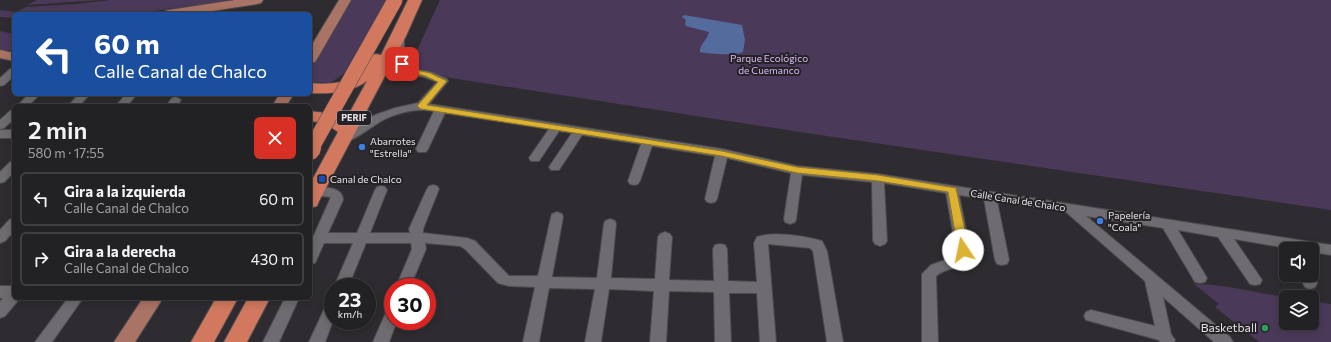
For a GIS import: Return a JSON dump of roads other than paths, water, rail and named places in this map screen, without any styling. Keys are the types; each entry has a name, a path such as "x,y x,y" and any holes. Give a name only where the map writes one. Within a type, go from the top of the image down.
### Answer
{"highway":[{"name":"PERIF","path":"312,146 395,0"},
{"path":"312,88 330,89 344,86 365,76 399,11 407,0"},
{"name":"PERIF","path":"312,197 399,36 416,0"},
{"path":"312,116 330,119 337,122 345,136"},
{"path":"202,342 226,300"},
{"path":"235,342 258,300"}],"main road":[{"path":"182,12 257,0"},
{"path":"312,56 345,0"},
{"path":"124,342 152,300"}],"street":[{"path":"399,36 398,49 403,68 405,70 427,74 443,81 424,104"},
{"path":"0,83 12,73"},
{"path":"24,104 33,96"},
{"path":"75,104 83,96"},
{"path":"123,104 130,96"},
{"name":"Calle Canal de Chalco","path":"345,136 389,113 403,108 424,104 441,109 722,153 797,170 878,178 989,195 1222,233 1279,244"},
{"path":"422,149 441,109"},
{"path":"0,126 12,115"},
{"path":"535,158 556,127"},
{"path":"555,167 579,131"},
{"path":"0,134 12,134"},
{"path":"634,181 647,142"},
{"path":"711,199 722,153"},
{"path":"0,179 12,167"},
{"path":"790,219 797,170"},
{"path":"878,178 880,241"},
{"path":"407,278 419,249 416,229 433,188"},
{"path":"344,278 381,190"},
{"path":"930,342 929,274 939,267 954,264 962,259 963,250 952,190"},
{"path":"312,197 334,193 337,196 337,200 312,255"},
{"path":"989,195 1002,260"},
{"path":"1069,208 1225,342"},
{"path":"531,342 557,217"},
{"path":"593,342 603,284 610,224"},
{"path":"1167,224 1200,278"},
{"path":"0,238 12,225"},
{"path":"1222,233 1255,280"},
{"path":"658,342 665,237"},
{"path":"320,238 418,238 465,242 470,245 503,279 509,281 764,288"},
{"path":"768,342 761,243 762,240 769,239 812,243 817,246 820,251 835,342"},
{"path":"720,249 723,342"},
{"name":"Calle Canal de Chalco","path":"1319,249 1331,250"},
{"path":"1151,277 1166,338"},
{"path":"0,292 12,294"},
{"path":"0,312 12,297"},
{"path":"44,342 75,300"},
{"path":"271,342 291,300"},
{"path":"1091,316 1166,338"},
{"path":"318,342 324,327"},
{"path":"381,342 386,330"}],"water":[{"path":"684,15 742,25 745,40 743,52 715,54 700,52 700,49 709,32 686,26 686,20 682,17"}],"place":[{"name":"Abarrotes \"Estrella\"","path":"362,147"},
{"name":"Canal de Chalco","path":"322,179"},
{"name":"Papelería \"Coala\"","path":"1100,221"},
{"name":"Basketball","path":"1265,328"}],"park label":[{"name":"Parque Ecológico de Cuemanco","path":"769,64"}]}
